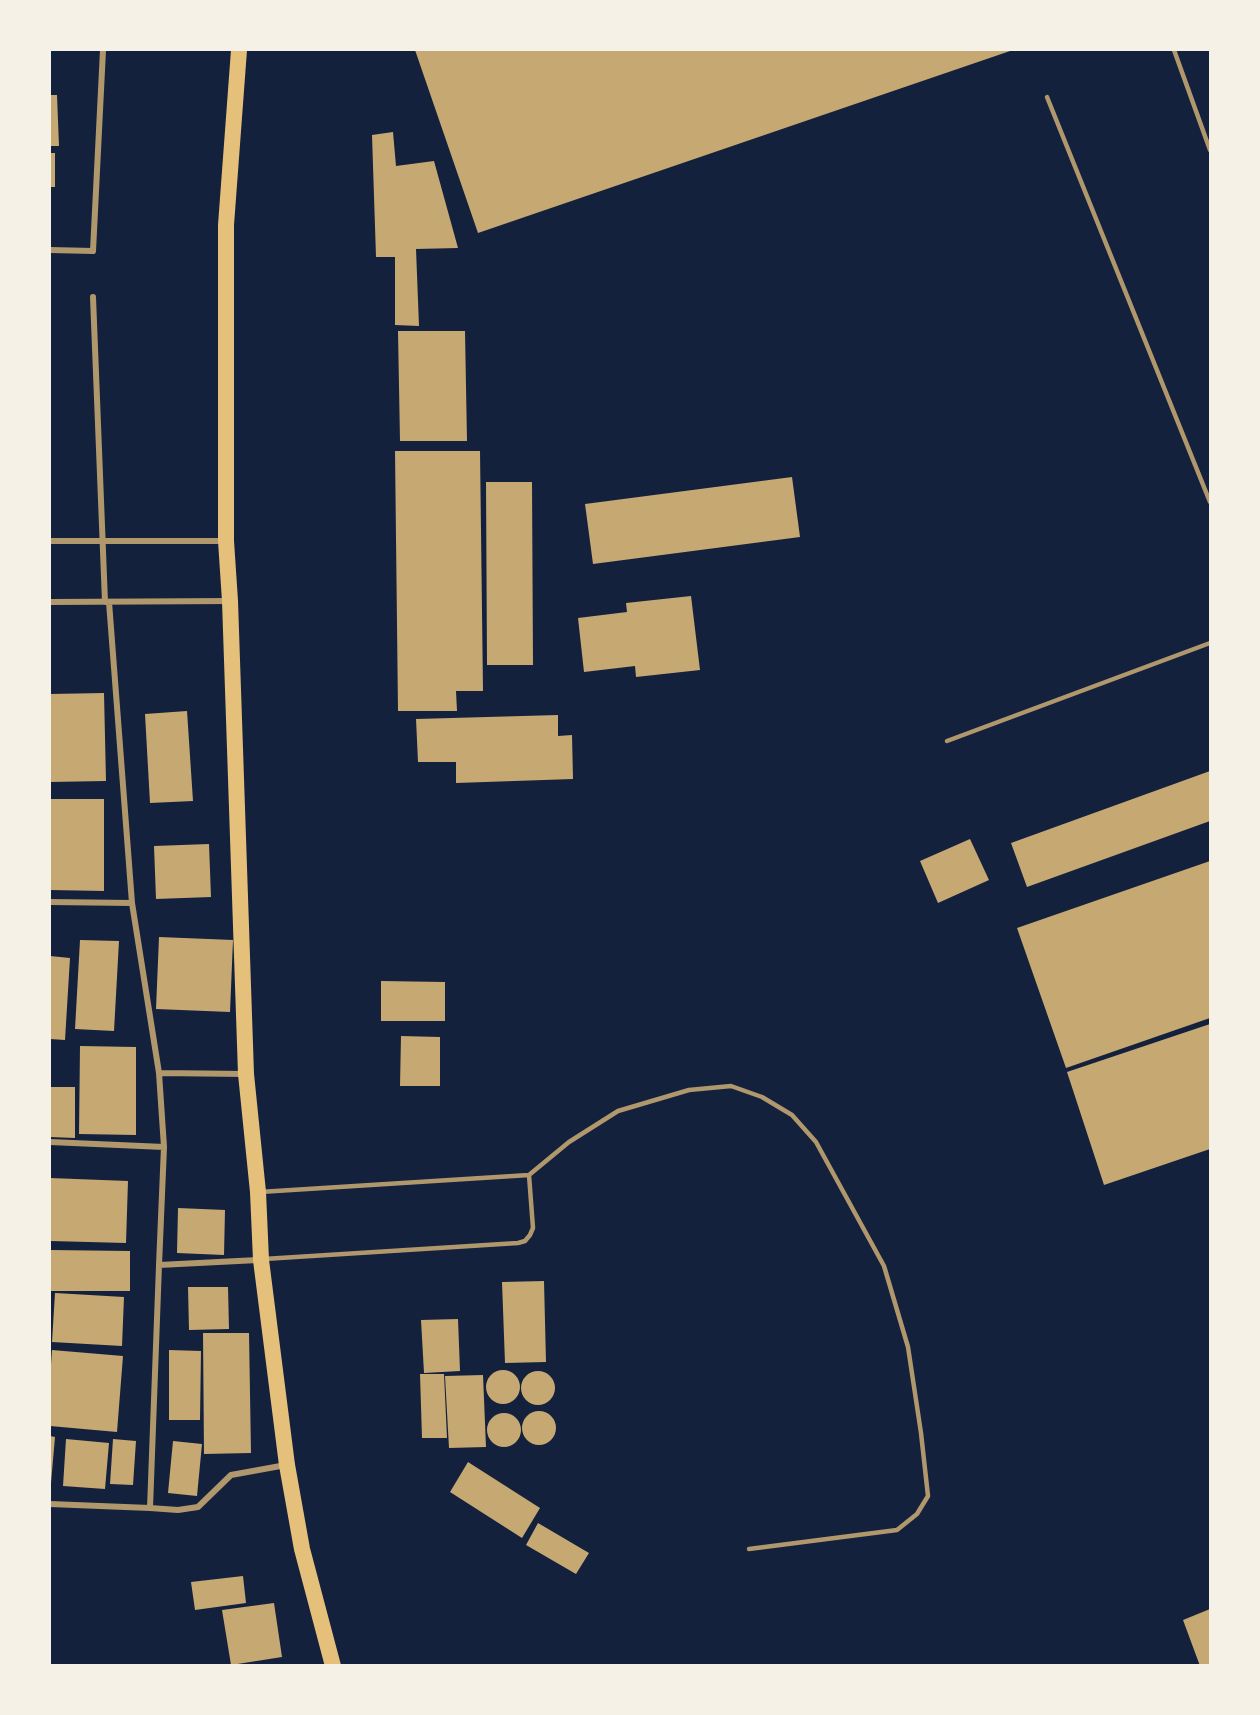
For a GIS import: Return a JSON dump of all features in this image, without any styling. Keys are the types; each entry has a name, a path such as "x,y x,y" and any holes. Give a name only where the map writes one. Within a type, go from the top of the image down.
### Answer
{"highway":[{"path":"239,50 226,225 226,541 246,1074 258,1192 261,1260 293,1506 333,1665"}],"street":[{"path":"50,250 93,251 103,50"},
{"path":"93,297 102,541 132,903 159,1073 164,1147 150,1508"},
{"path":"50,541 226,541"},
{"path":"50,602 230,601"},
{"path":"50,902 132,903"},
{"path":"159,1073 246,1074"},
{"path":"50,1142 164,1147"},
{"path":"159,1265 261,1260"},
{"path":"50,1504 178,1510 198,1507 231,1475 287,1465"}],"lane":[{"path":"1174,50 1210,150"},
{"path":"1047,97 1210,502"},
{"path":"947,741 1210,643"},
{"path":"258,1192 529,1175 569,1142 618,1111 689,1090 731,1086 762,1097 792,1115 816,1142 884,1266 908,1347 928,1496 917,1515 897,1530 749,1549"},
{"path":"261,1260 525,1241 533,1228 529,1175"}],"building":[{"path":"415,50 1013,50 478,233"},
{"path":"50,95 57,95 59,146 50,146"},
{"path":"393,132 396,166 434,161 458,248 416,249 419,326 395,325 395,257 376,257 372,135"},
{"path":"50,153 55,153 55,187 50,187"},
{"path":"398,331 465,331 467,441 400,441"},
{"path":"395,451 480,451 483,691 456,691 457,711 398,711"},
{"path":"792,477 800,537 593,564 585,504"},
{"path":"486,482 532,482 533,665 487,665"},
{"path":"691,596 700,670 636,677 635,666 584,672 578,618 627,612 626,603"},
{"path":"104,693 106,781 50,782 50,694"},
{"path":"187,711 193,801 150,803 145,714"},
{"path":"558,715 558,736 572,735 573,779 456,783 456,762 418,762 416,719"},
{"path":"1210,771 1210,821 1027,887 1011,843"},
{"path":"50,799 104,799 104,891 50,890"},
{"path":"970,839 989,880 938,903 920,861"},
{"path":"209,844 211,897 156,899 154,846"},
{"path":"1210,861 1210,1018 1066,1068 1017,928"},
{"path":"159,937 233,940 230,1012 156,1009"},
{"path":"80,940 119,941 114,1031 75,1029"},
{"path":"50,956 70,958 65,1040 50,1039"},
{"path":"381,981 445,982 445,1021 381,1021"},
{"path":"1210,1024 1210,1149 1104,1185 1067,1072"},
{"path":"401,1036 440,1037 440,1086 400,1086"},
{"path":"80,1046 136,1047 136,1135 79,1134"},
{"path":"50,1087 75,1087 75,1138 50,1137"},
{"path":"50,1178 128,1181 126,1243 50,1241"},
{"path":"178,1208 225,1210 224,1255 177,1253"},
{"path":"50,1250 130,1251 130,1291 50,1291"},
{"path":"544,1281 546,1362 505,1363 502,1282"},
{"path":"188,1287 228,1287 229,1329 189,1330"},
{"path":"55,1293 124,1297 122,1346 52,1342"},
{"path":"458,1319 460,1371 424,1373 421,1320"},
{"path":"203,1333 249,1333 251,1453 204,1454"},
{"path":"52,1350 123,1356 117,1432 50,1426"},
{"path":"169,1350 201,1351 200,1420 169,1420"},
{"path":"503,1370 515,1375 520,1387 515,1399 503,1404 491,1399 486,1387 491,1375"},
{"path":"538,1371 550,1376 555,1388 550,1400 538,1405 526,1400 521,1388 526,1376"},
{"path":"420,1374 444,1374 447,1438 422,1438"},
{"path":"483,1375 486,1447 449,1448 445,1376"},
{"path":"539,1411 551,1416 556,1428 551,1440 539,1445 527,1440 522,1428 527,1416"},
{"path":"504,1413 516,1418 521,1430 516,1442 504,1447 492,1442 487,1430 492,1418"},
{"path":"50,1436 55,1437 51,1483 50,1483"},
{"path":"66,1439 109,1443 105,1489 63,1486"},
{"path":"113,1439 136,1441 133,1485 110,1484"},
{"path":"173,1441 202,1444 197,1496 168,1493"},
{"path":"468,1462 540,1508 522,1538 450,1492"},
{"path":"538,1523 589,1553 576,1574 526,1545"},
{"path":"243,1576 246,1603 195,1610 191,1582"},
{"path":"274,1603 282,1657 231,1665 222,1610"},
{"path":"1210,1609 1210,1666 1200,1666 1183,1620"}]}
